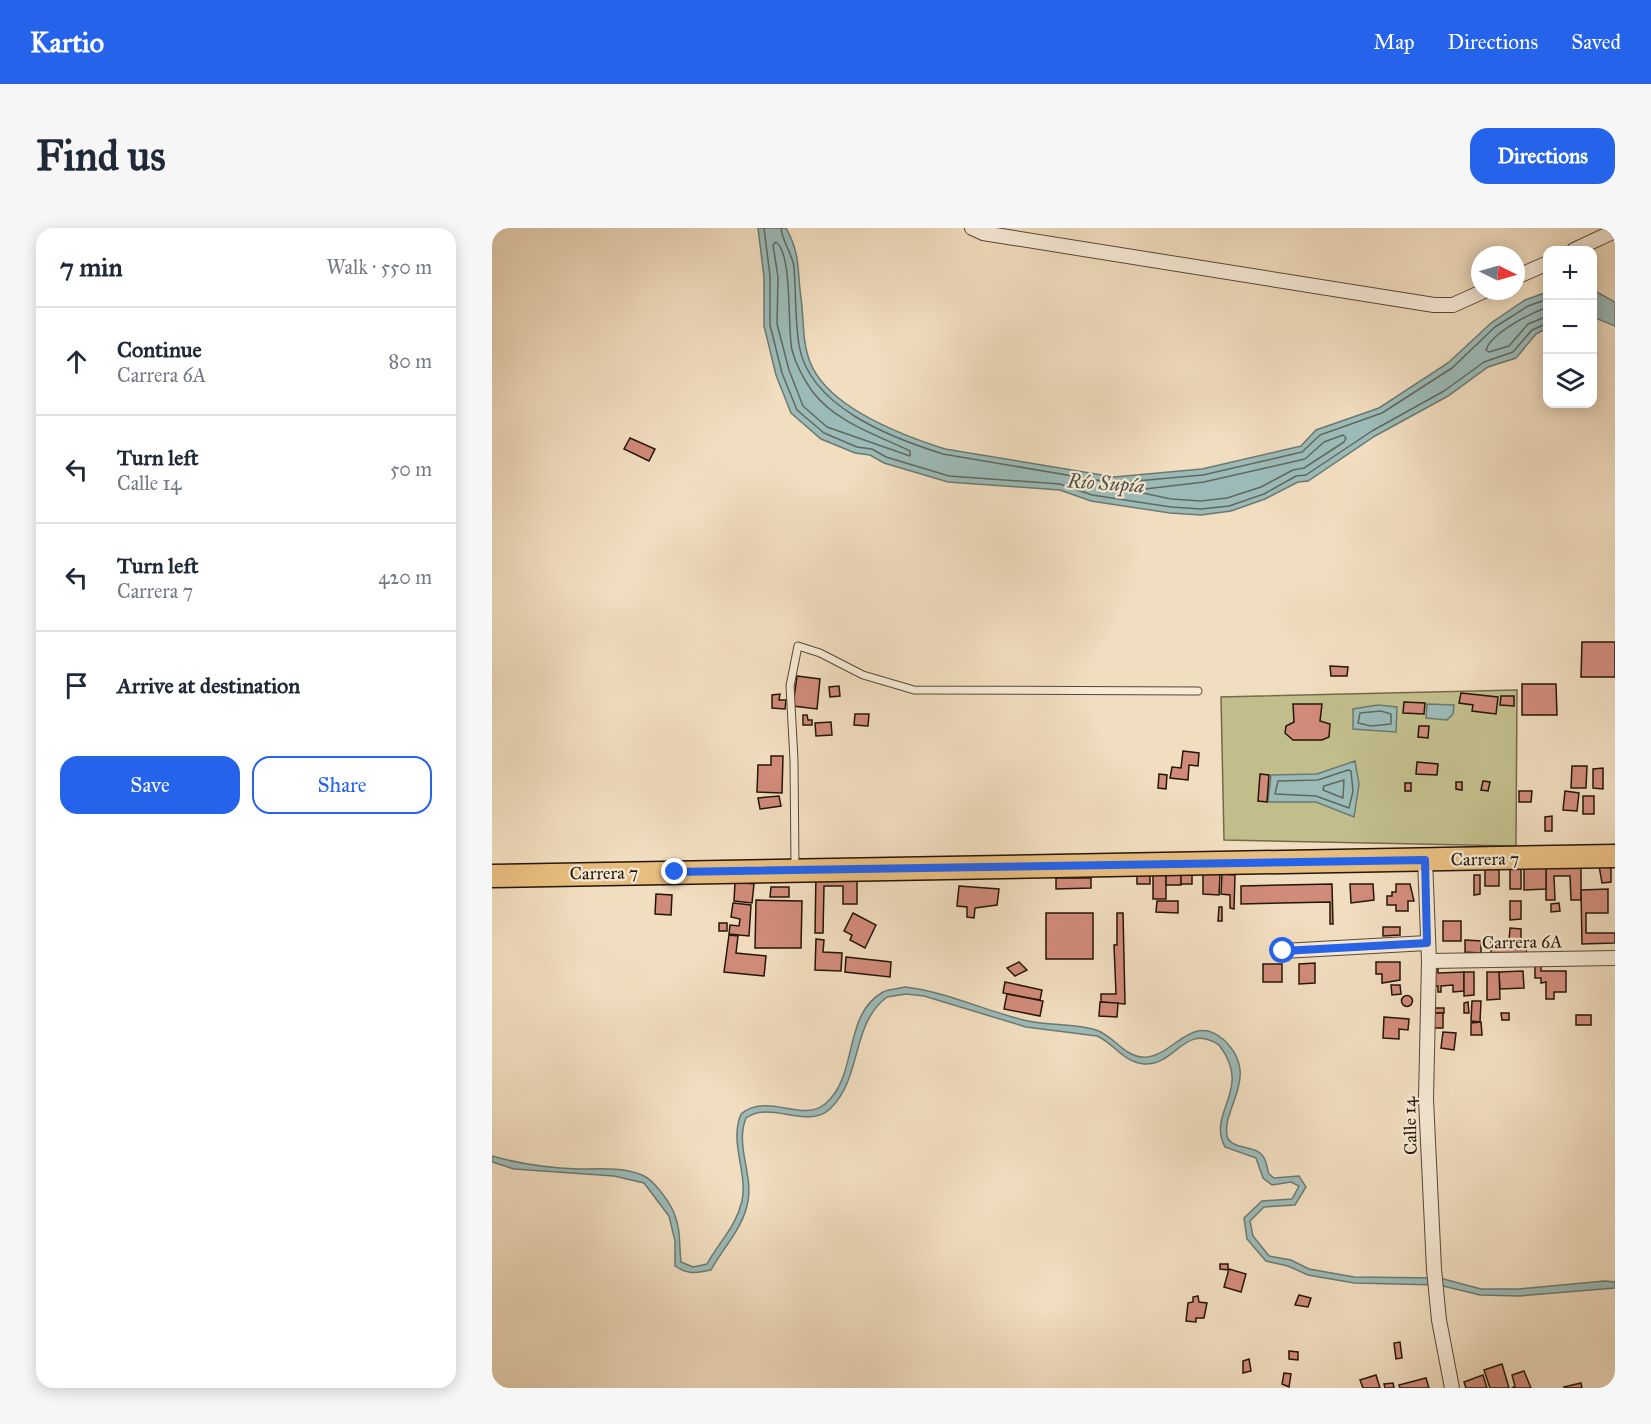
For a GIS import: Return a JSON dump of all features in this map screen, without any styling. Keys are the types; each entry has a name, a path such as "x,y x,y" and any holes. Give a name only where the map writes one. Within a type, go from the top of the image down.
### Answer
{"main road":[{"name":"Carrera 7","path":"492,876 1615,856"}],"street":[{"path":"972,228 983,232 1434,305 1453,305 1471,297"},
{"path":"1583,246 1615,231"},
{"path":"1525,273 1543,265"},
{"name":"Calle 14","path":"1425,860 1429,961 1426,1099 1434,1269 1452,1388"},
{"path":"1283,951 1427,943"},
{"name":"Carrera 6A","path":"1429,961 1615,958"}],"lane":[{"path":"795,870 794,760 790,686 798,646 820,653 863,675 914,690 1198,692"}],"shaded area":[{"path":"1517,690 1516,846 1224,840 1221,697"}],"water":[{"name":"Río Supía","path":"758,228 786,228 798,263 804,338 810,362 819,378 832,393 868,418 945,449 1114,477 1202,469 1301,446 1316,430 1379,408 1448,363 1491,323 1525,300 1543,293 1543,330 1536,334 1516,358 1488,367 1448,396 1375,436 1308,481 1298,482 1265,499 1231,511 1201,515 1170,513 1091,501 1060,490 948,482 884,463 870,455 855,453 821,439 791,413 776,375 764,326 764,277"},
{"path":"1597,292 1615,302 1615,326 1597,319"},
{"path":"1427,704 1454,705 1453,714 1447,720 1426,718"},
{"path":"1378,705 1397,707 1396,732 1353,729 1353,709"},
{"path":"1355,761 1359,784 1354,817 1316,802 1268,802 1271,775 1317,774"},
{"path":"905,987 937,993 1028,1021 1080,1026 1096,1030 1124,1050 1142,1057 1153,1056 1191,1033 1201,1030 1212,1032 1224,1040 1235,1054 1240,1067 1240,1080 1227,1128 1228,1139 1232,1143 1253,1149 1262,1155 1269,1174 1274,1178 1299,1176 1306,1187 1295,1205 1264,1207 1250,1221 1253,1236 1269,1256 1291,1260 1309,1269 1354,1277 1440,1278 1481,1289 1519,1289 1605,1281 1615,1282 1615,1288 1519,1296 1480,1295 1439,1285 1354,1283 1308,1275 1288,1266 1266,1261 1247,1239 1244,1218 1262,1201 1292,1199 1299,1186 1291,1182 1272,1185 1263,1178 1256,1158 1225,1147 1221,1134 1221,1123 1231,1088 1232,1075 1229,1061 1219,1045 1207,1039 1197,1039 1188,1041 1155,1063 1137,1063 1097,1036 1026,1027 924,996 906,994 887,997 875,1009 861,1036 848,1082 830,1109 821,1115 811,1117 766,1112 756,1113 746,1118 742,1139 749,1191 746,1211 738,1229 711,1270 692,1272 675,1266 675,1241 669,1216 644,1183 614,1176 514,1169 492,1162 492,1156 545,1167 618,1170 642,1175 661,1191 674,1213 679,1231 681,1262 693,1267 707,1264 731,1227 742,1201 743,1179 737,1136 741,1114 751,1108 762,1106 806,1110 816,1109 825,1104 836,1092 843,1078 861,1015 870,1002 883,992"}],"building":[{"path":"630,438 655,449 649,461 624,449"},
{"path":"1582,642 1615,642 1615,677 1581,677"},
{"path":"1330,666 1348,667 1347,676 1331,676"},
{"path":"797,676 820,679 817,709 793,706"},
{"path":"1522,684 1556,684 1557,715 1522,715"},
{"path":"839,686 840,696 830,697 829,687"},
{"path":"1461,693 1498,697 1496,714 1472,711 1473,705 1459,703"},
{"path":"780,694 779,700 786,700 785,709 772,708 772,695"},
{"path":"1501,696 1514,696 1514,706 1500,705"},
{"path":"1404,702 1425,703 1424,714 1403,713"},
{"path":"1293,704 1322,704 1320,721 1330,724 1329,737 1322,740 1293,740 1285,733 1286,726 1294,722"},
{"path":"855,714 869,714 868,726 854,725"},
{"path":"803,715 807,715 808,720 812,720 812,725 803,725"},
{"path":"831,722 832,735 816,736 815,723"},
{"path":"1419,726 1429,726 1428,738 1418,737"},
{"path":"1183,751 1199,753 1198,766 1189,765 1188,780 1170,778 1172,767 1181,768"},
{"path":"771,756 783,756 782,793 757,792 758,765 771,765"},
{"path":"1417,762 1438,764 1437,775 1416,774"},
{"path":"1572,766 1587,766 1586,788 1571,788"},
{"path":"1603,768 1603,789 1593,788 1593,769"},
{"path":"1159,774 1167,775 1166,789 1158,788"},
{"path":"1260,774 1269,775 1267,802 1258,801"},
{"path":"1483,781 1490,782 1488,791 1481,790"},
{"path":"1456,782 1462,782 1462,790 1456,789"},
{"path":"1405,783 1411,783 1411,791 1405,791"},
{"path":"1519,791 1532,791 1531,802 1519,802"},
{"path":"1565,791 1579,793 1577,811 1563,810"},
{"path":"779,796 781,806 760,809 758,798"},
{"path":"1583,796 1594,796 1594,814 1583,814"},
{"path":"1552,816 1552,831 1545,831 1545,817"},
{"path":"1581,864 1581,900 1571,900 1570,876 1554,876 1555,900 1546,900 1546,865"},
{"path":"1485,865 1499,865 1499,886 1485,886"},
{"path":"1510,865 1521,865 1521,889 1510,889"},
{"path":"1524,865 1546,865 1546,889 1524,890"},
{"path":"1611,865 1611,882 1602,883 1599,866"},
{"path":"816,872 857,873 857,904 843,904 843,886 824,886 823,933 815,933"},
{"path":"1137,873 1150,873 1150,884 1137,884"},
{"path":"1153,873 1166,873 1166,899 1153,899"},
{"path":"1166,873 1181,874 1181,885 1166,885"},
{"path":"1181,874 1192,874 1192,884 1181,884"},
{"path":"1203,874 1220,874 1219,895 1203,894"},
{"path":"1222,874 1235,875 1234,909 1230,908 1230,895 1221,894"},
{"path":"1474,875 1480,875 1480,894 1474,895"},
{"path":"1056,878 1091,878 1091,888 1056,889"},
{"path":"735,882 754,884 752,903 734,901"},
{"path":"1332,884 1333,924 1330,924 1330,902 1241,904 1241,886"},
{"path":"1350,884 1373,884 1374,900 1351,903"},
{"path":"1396,884 1410,884 1414,901 1408,901 1408,911 1396,911 1396,905 1387,905 1387,896 1392,896 1392,892 1396,892"},
{"path":"959,886 999,889 997,905 975,908 974,918 967,917 967,907 957,906"},
{"path":"771,887 789,887 789,897 770,897"},
{"path":"1608,889 1608,913 1586,913 1586,933 1615,933 1615,943 1582,944 1581,890"},
{"path":"656,894 672,895 671,915 655,914"},
{"path":"756,900 802,901 801,948 755,948"},
{"path":"1157,901 1178,901 1178,913 1156,912"},
{"path":"1510,901 1521,901 1521,919 1510,920"},
{"path":"733,903 751,905 749,936 729,934 730,925 739,926 740,919 731,917"},
{"path":"1559,903 1560,911 1551,912 1551,904"},
{"path":"1219,907 1222,907 1222,921 1218,921"},
{"path":"853,913 876,925 865,948 850,940 852,935 844,931"},
{"path":"1046,913 1093,913 1093,959 1046,959"},
{"path":"1117,913 1123,913 1125,1004 1101,1002 1101,994 1116,994 1114,945 1117,945"},
{"path":"1443,921 1461,921 1461,941 1443,941"},
{"path":"719,923 727,923 727,931 719,931"},
{"path":"1383,927 1400,927 1400,935 1383,936"},
{"path":"1510,928 1521,929 1521,942 1509,941"},
{"path":"729,935 738,936 736,953 766,956 764,976 724,972"},
{"path":"816,939 824,940 823,952 842,953 841,971 815,970"},
{"path":"1465,940 1481,941 1481,953 1465,952"},
{"path":"1491,940 1527,943 1526,955 1491,953"},
{"path":"846,957 891,962 890,977 845,972"},
{"path":"1019,962 1027,970 1015,976 1007,968"},
{"path":"1376,962 1400,962 1400,980 1382,983 1382,974 1376,974"},
{"path":"1315,963 1315,983 1299,984 1299,964"},
{"path":"1263,964 1282,964 1282,982 1263,982"},
{"path":"1535,966 1541,966 1541,971 1566,971 1566,992 1554,992 1554,999 1546,999 1546,982 1541,983 1541,978 1535,978"},
{"path":"1430,968 1438,968 1438,973 1464,972 1464,991 1453,992 1453,985 1441,986 1441,992 1438,992 1438,986 1430,986"},
{"path":"1523,971 1524,988 1500,989 1499,972"},
{"path":"1464,972 1474,972 1474,995 1464,996"},
{"path":"1487,972 1499,972 1500,999 1487,1000"},
{"path":"1005,982 1042,990 1040,1000 1003,993"},
{"path":"1391,985 1400,985 1401,994 1392,995"},
{"path":"1007,994 1043,1001 1040,1016 1004,1009"},
{"path":"1407,995 1413,1001 1407,1007 1401,1001"},
{"path":"1472,1001 1481,1001 1480,1022 1471,1021"},
{"path":"1100,1002 1118,1003 1117,1017 1099,1016"},
{"path":"1468,1002 1469,1013 1464,1013 1464,1003"},
{"path":"1435,1008 1444,1008 1444,1013 1435,1013"},
{"path":"1432,1013 1443,1013 1443,1028 1432,1028"},
{"path":"1501,1013 1509,1013 1509,1020 1502,1020"},
{"path":"1576,1015 1591,1015 1591,1025 1576,1025"},
{"path":"1384,1017 1409,1019 1408,1030 1399,1029 1399,1039 1383,1038"},
{"path":"1481,1022 1482,1035 1471,1035 1471,1023"},
{"path":"1443,1032 1456,1033 1454,1050 1441,1048"},
{"path":"1220,1264 1228,1264 1228,1270 1220,1269"},
{"path":"1229,1269 1246,1274 1241,1292 1224,1287"},
{"path":"1299,1295 1311,1298 1308,1307 1295,1305"},
{"path":"1198,1296 1199,1302 1207,1303 1204,1318 1196,1318 1196,1322 1186,1321 1188,1303 1193,1302 1193,1297"},
{"path":"1400,1342 1402,1358 1396,1359 1394,1343"},
{"path":"1289,1351 1298,1352 1298,1360 1289,1359"},
{"path":"1249,1359 1251,1371 1243,1373 1243,1361"},
{"path":"1502,1364 1509,1388 1490,1388 1484,1370"},
{"path":"1524,1371 1531,1388 1512,1388 1515,1386 1512,1375"},
{"path":"1284,1373 1291,1374 1289,1387 1282,1384"},
{"path":"1376,1375 1380,1388 1363,1388 1360,1380"},
{"path":"1483,1375 1487,1388 1466,1388 1464,1382"},
{"path":"1426,1378 1429,1388 1400,1388 1399,1385"},
{"path":"1393,1383 1394,1388 1385,1388 1384,1384"},
{"path":"1581,1383 1582,1388 1564,1387"}],"route":[{"path":"675,872 1425,860 1427,943 1283,951"}]}
